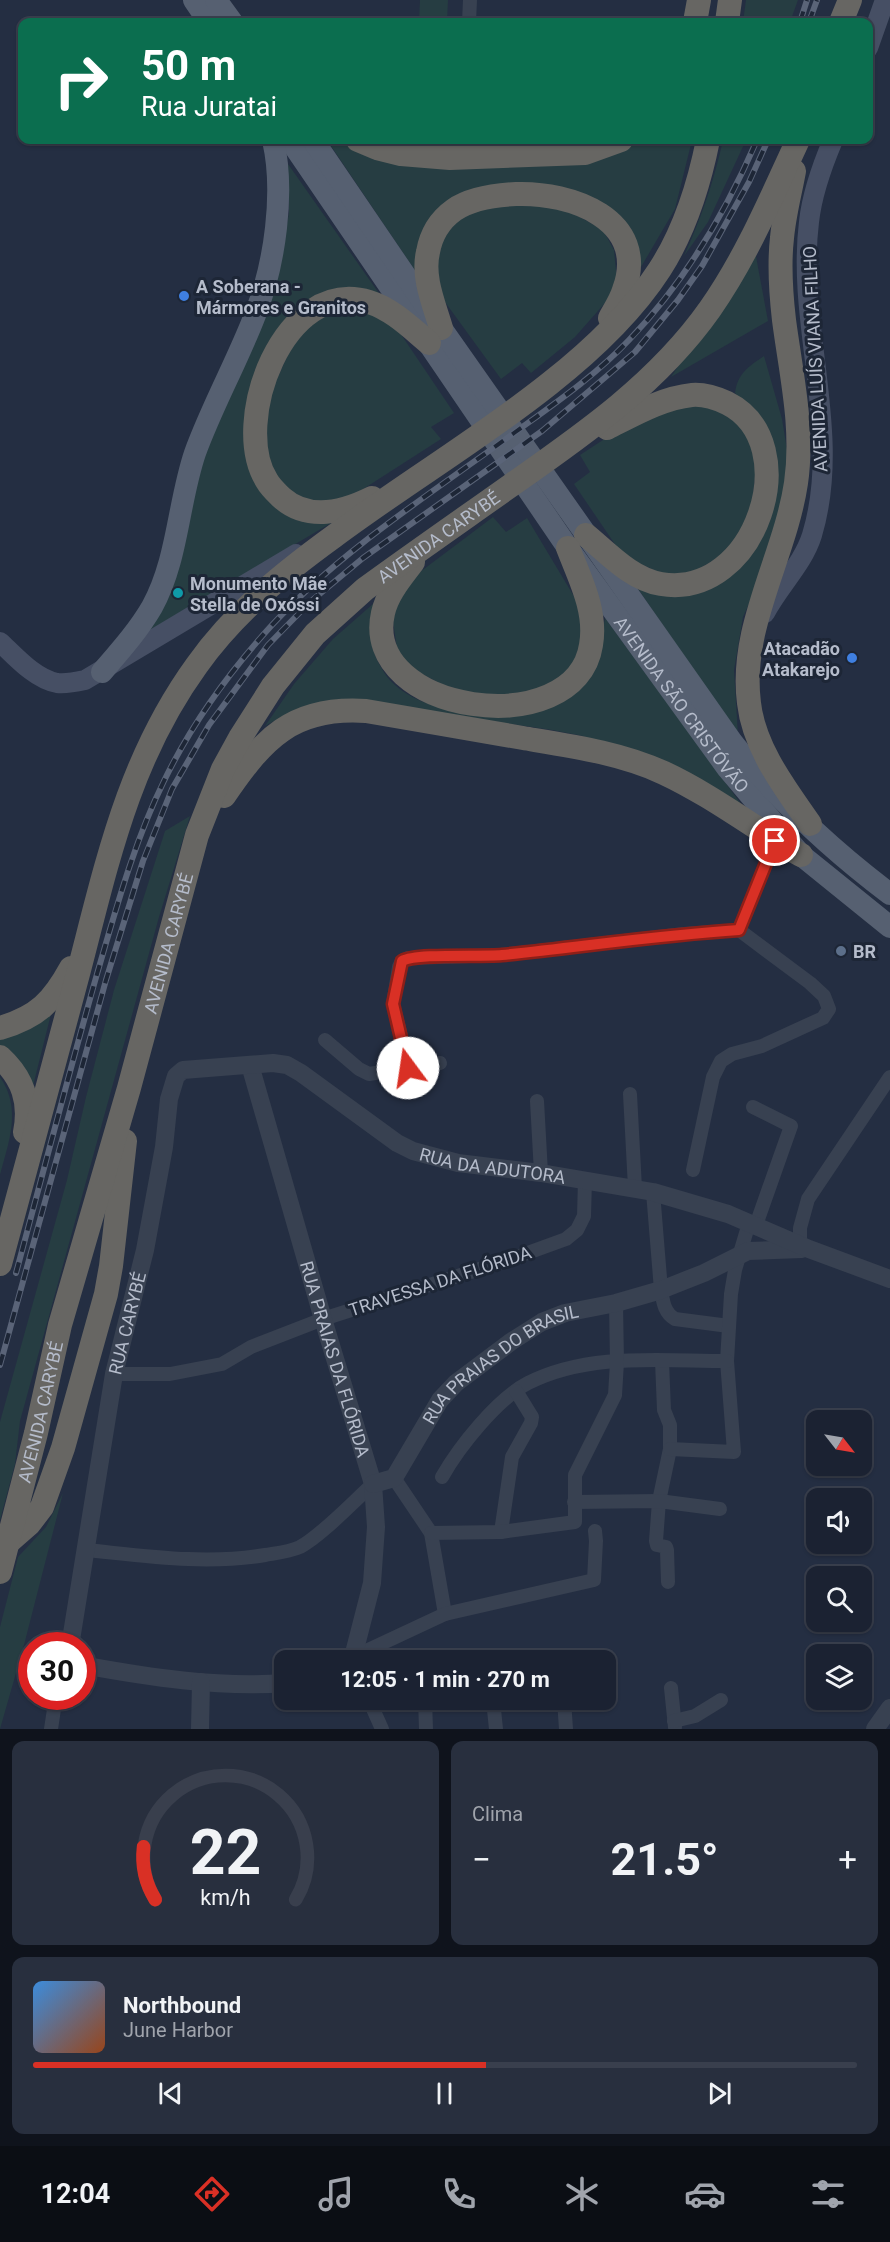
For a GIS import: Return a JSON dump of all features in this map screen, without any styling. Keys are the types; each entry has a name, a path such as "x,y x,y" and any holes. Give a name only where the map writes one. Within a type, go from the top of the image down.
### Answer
{"highway":[{"path":"696,18 699,0"},
{"path":"728,18 730,0"},
{"path":"843,18 850,0"},
{"path":"368,144 401,154 450,158 585,153 610,144"},
{"path":"0,1263 123,807 136,772 173,699 219,636 266,589 368,511 510,414 595,345 635,302 661,267 678,237 702,172 707,144"},
{"path":"560,452 642,385 686,340 709,310 750,245 797,144"},
{"path":"798,144 781,240 784,319 797,414 798,460 788,524 752,636 747,680 749,706 754,727 782,783 810,824"},
{"path":"435,335 426,267 434,233 444,219 456,209 472,201 493,196 534,194 559,197 596,211 609,220 620,234 627,251 628,270 625,289 595,345"},
{"path":"430,469 345,509 317,512 301,509 289,503 267,482 257,452 255,434 261,390 278,349 288,331 300,318 316,307 333,301 369,302 402,321 435,335"},
{"path":"560,452 638,412 670,400 692,395 718,399 733,406 747,417 761,440 766,471 765,489 754,528 734,560 706,579 693,584 676,585 645,580 577,541"},
{"name":"AVENIDA CARYBÉ","path":"0,1572 60,1325 129,1088 197,835 223,769 273,686 315,634 349,603 429,543 560,452"},
{"path":"429,543 389,596 383,612 381,632 384,649 400,673 413,684 445,697 488,705 526,704 558,693 579,674 591,647 593,629 577,541"},
{"path":"197,835 247,762 283,728 324,712 346,710 388,715 609,754 664,773 801,855"},
{"path":"0,1028 34,1013 53,998 74,961 100,890"},
{"path":"0,1057 18,1078 26,1096 29,1114 0,1228"},
{"path":"0,1547 14,1539 42,1507 63,1448 106,1294 111,1266 129,1088"}],"main road":[{"path":"194,0 206,18"},
{"path":"216,0 229,18"},
{"path":"873,34 885,0"},
{"path":"102,672 139,627 153,605 162,583 195,454 256,312 272,249 276,216 278,180 274,144"},
{"path":"293,144 435,335"},
{"path":"316,144 435,335"},
{"name":"AVENIDA LUÍS VIANA FILHO","path":"752,636 774,596 808,546 822,485 823,427 809,301 807,248 813,200 832,144"},
{"name":"AVENIDA SÃO CRISTÓVÃO","path":"435,335 577,541 728,769 801,855 890,927"},
{"path":"0,642 32,670 56,683 85,680 102,672 368,511"},
{"name":"AVENIDA SÃO CRISTÓVÃO","path":"577,541 758,775 858,870 890,894"}],"street":[{"path":"469,18 470,0"},
{"path":"739,930 775,841"},
{"path":"408,1068 393,1004 402,961 416,957 501,955 673,935 739,930 810,983 824,996 829,1009 823,1018 762,1046 732,1054 721,1061 713,1077 693,1170"},
{"path":"325,1040 369,1074 440,1063"},
{"name":"RUA DA ADUTORA","path":"250,1065 287,1065 397,1143 413,1151 458,1164 541,1173 653,1192 707,1207 890,1279"},
{"name":"RUA PRAIAS DA FLÓRIDA","path":"250,1065 373,1484 376,1527 372,1583 353,1650"},
{"name":"RUA CARYBÉ","path":"72,1632 114,1374 145,1250 164,1147 169,1099 176,1076 183,1070 250,1065"},
{"path":"805,1247 800,1228 808,1199 890,1077"},
{"path":"630,1094 634,1188"},
{"path":"537,1101 541,1173"},
{"path":"670,1449 734,1452 727,1361 733,1279 791,1126 753,1107"},
{"name":"TRAVESSA DA FLÓRIDA","path":"114,1374 170,1374 222,1364 251,1347 323,1319 566,1239 577,1230 584,1216 585,1180"},
{"path":"653,1192 664,1305 671,1317 729,1326"},
{"name":"RUA PRAIAS DO BRASIL","path":"394,1478 440,1401 456,1383 512,1341 542,1322 565,1313 616,1303 661,1290 753,1250 805,1247"},
{"path":"431,1533 501,1532 575,1522 575,1475 615,1395 616,1303"},
{"path":"662,1361 664,1410 670,1425 670,1449 658,1501 657,1543 666,1547 667,1550 668,1582"},
{"path":"442,1477 453,1456 471,1436 516,1391 529,1383 577,1366 599,1362 727,1361"},
{"path":"501,1532 512,1456 531,1423 532,1417 516,1391"},
{"path":"86,1550 179,1560 257,1557 290,1551 302,1546 320,1532 373,1484 394,1478 431,1533 445,1614"},
{"path":"574,1502 658,1501 720,1509"},
{"path":"369,1650 445,1614 594,1580 595,1531"},
{"path":"96,1667 201,1682 249,1685 274,1684"},
{"path":"200,1729 201,1682"},
{"path":"671,1688 674,1725 695,1716 721,1700"},
{"path":"875,1729 890,1708"},
{"path":"51,1729 54,1710"},
{"path":"373,1710 382,1729"},
{"path":"425,1710 426,1729"},
{"path":"494,1710 496,1729"},
{"path":"565,1710 566,1729"}],"green space":[{"path":"420,0 448,0 447,18 419,18"},
{"path":"746,0 798,0 791,18 744,18"},
{"path":"330,144 619,153 632,144 691,144 675,209 634,279 609,211 470,195 418,275"},
{"path":"722,144 744,144 708,222 684,256 696,228 716,170"},
{"path":"288,164 383,299 301,306 248,455 331,523 147,632 200,467 284,240 289,213"},
{"path":"550,200 603,230 614,250 617,281 612,295 575,337 531,373 522,363 501,379 437,291 433,258 443,232 463,212"},
{"path":"755,251 768,321 671,377"},
{"path":"345,308 372,311 394,324 454,413 431,427 441,439 343,502 324,504 294,497 266,463 264,407 302,324"},
{"path":"764,356 782,419 789,462 779,526 762,575 743,617 734,670 738,735 636,586 681,594 709,588 728,575 758,539 754,414 735,393 736,386 745,371"},
{"path":"705,403 731,412 758,455 750,518 735,548 678,581 623,556 574,484 590,472 580,455 629,423 674,407"},
{"path":"493,517 506,532 527,518 575,598 586,629 577,665 530,697 462,695 399,662 391,608 416,575"},
{"path":"374,603 371,621 372,644 377,660 388,677 412,697 441,708 467,712 535,711 559,702 581,689 588,679 605,618 744,808 583,736 552,730 428,712 285,715 265,726 294,684 333,639"},
{"path":"190,816 159,917 20,1421 15,1464 0,1520 0,1422 67,1180 114,990 165,831"},
{"path":"52,1010 31,1094 0,1049 0,1039"},
{"path":"0,1077 11,1101 12,1125 0,1175"},
{"path":"63,1493 27,1632 18,1632 18,1666 0,1729 0,1627 18,1557 46,1527"}],"railway":[{"path":"801,18 807,0"},
{"path":"810,18 817,0"},
{"path":"16,1273 126,876 153,804 186,739 199,719 226,680 256,643 327,572 388,523 574,389 629,340 668,295 702,246 732,194 755,144"},
{"path":"0,1365 106,980 143,861 172,789 209,725 268,645 310,602 363,558 542,431 635,352 678,300 702,266 749,182 766,144"}],"place":[{"name":"A Soberana - Mármores e Granitos","path":"184,296"},
{"name":"Monumento Mãe Stella de Oxóssi","path":"178,593"},
{"name":"Atacadão Atakarejo","path":"852,658"},
{"name":"BR","path":"841,951"}],"route":[{"path":"408,1068 393,1004 393,995 402,961 416,957 501,955 739,930 775,841"}]}
